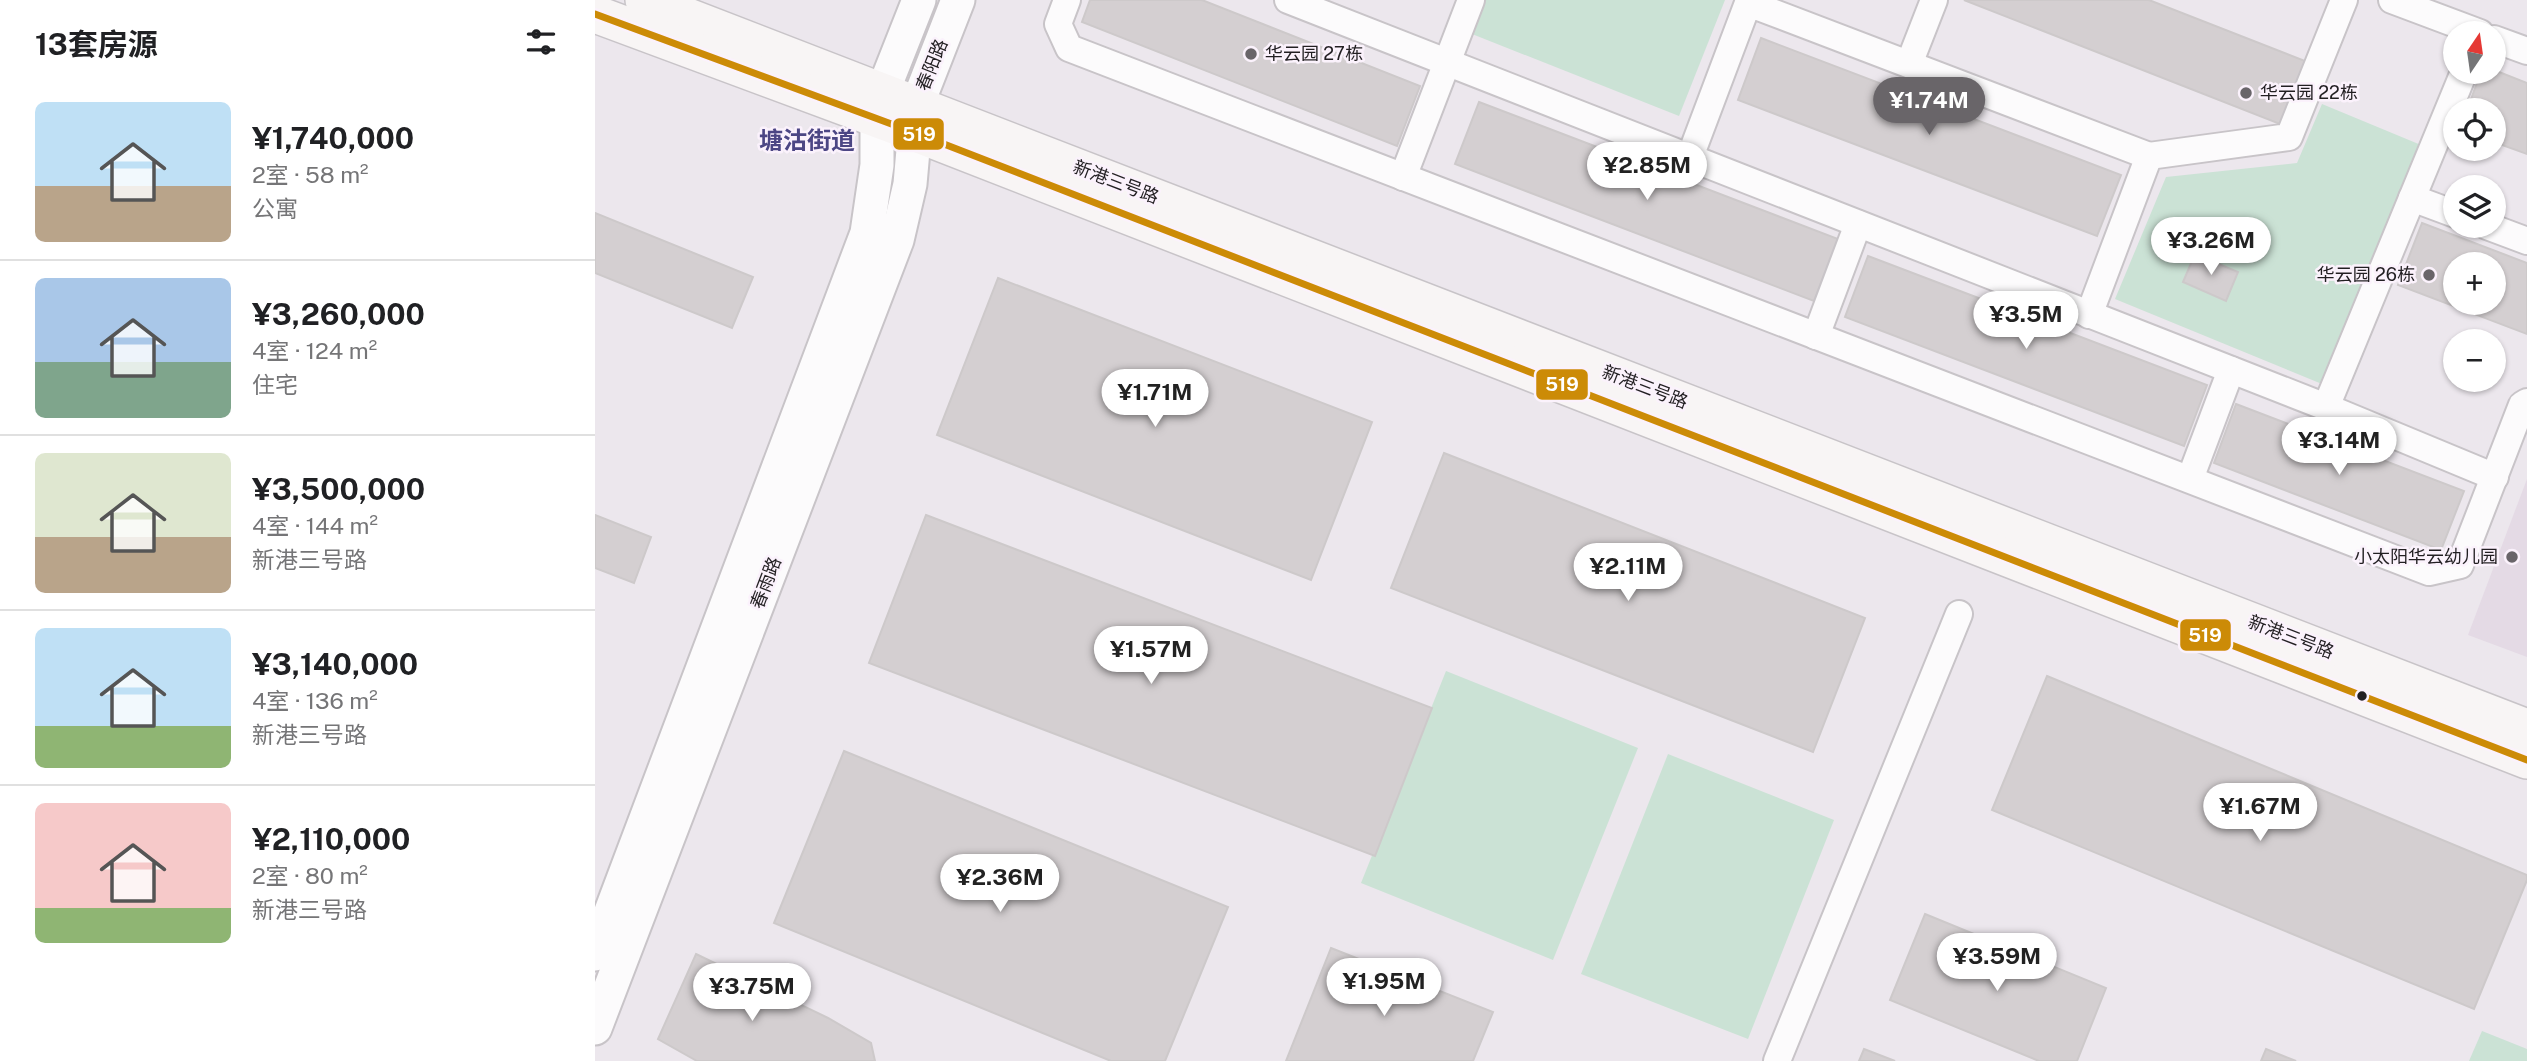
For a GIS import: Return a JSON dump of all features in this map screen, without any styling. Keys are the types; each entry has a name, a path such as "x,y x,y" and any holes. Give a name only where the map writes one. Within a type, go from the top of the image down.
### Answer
{"main road":[{"name":"新港三号路","path":"644,0 880,105"},
{"name":"新港三号路","path":"595,14 880,105 2527,728"},
{"name":"新港三号路","path":"915,118 2527,760"}],"street":[{"name":"春阳路","path":"880,105 919,0"},
{"name":"春阳路","path":"915,118 958,0"},
{"path":"1067,0 1058,24 1069,48 2429,572 2460,565 2522,405 2527,402"},
{"path":"1288,0 2326,407 2495,477"},
{"path":"1403,177 1471,0"},
{"path":"1909,64 1934,0"},
{"path":"1689,157 1748,3 2149,156 2289,137 2344,0"},
{"path":"2392,0 2448,21"},
{"path":"2506,43 2527,51"},
{"path":"2326,407 2459,84"},
{"name":"春雨路","path":"595,954 867,233 877,165 880,105"},
{"name":"春雨路","path":"595,1028 897,240 910,184 915,118"},
{"path":"2089,315 2149,156"},
{"path":"2412,198 2443,210"},
{"path":"1816,336 1859,224"},
{"path":"2506,233 2527,241"},
{"path":"2190,479 2231,370"},
{"path":"1777,1061 1959,614"}],"shaded area":[{"name":"小太阳华云幼儿园","path":"2527,479 2527,657 2468,635"}],"green space":[{"path":"1485,0 1725,0 1679,116 1472,34"},
{"path":"2322,104 2421,145 2322,384 2115,299 2166,177 2297,163"},
{"path":"1446,671 1638,748 1553,960 1361,883"},
{"path":"1668,754 1834,820 1748,1039 1581,974"},
{"path":"2482,1031 2527,1049 2527,1061 2469,1061"}],"building":[{"name":"华云园 27栋","path":"1090,0 1202,0 1420,86 1397,146 1082,22"},
{"name":"华云园 22栋","path":"1964,0 2149,0 2305,61 2280,124"},
{"path":"1761,38 2121,175 2097,236 1738,100"},
{"path":"2506,75 2527,83 2527,154 2506,146 2506,98 2471,98 2477,84 2506,84"},
{"path":"1479,102 1838,239 1814,301 1455,164"},
{"path":"595,213 753,277 732,328 595,273"},
{"name":"华云园 26栋","path":"2422,223 2443,231 2443,238 2461,238 2498,252 2443,252 2443,302 2398,285"},
{"path":"2195,254 2238,272 2226,301 2183,282"},
{"name":"华云园 26栋","path":"2506,255 2527,263 2527,334 2477,315 2506,315"},
{"path":"1868,256 2207,385 2184,446 1845,317"},
{"path":"998,278 1372,422 1311,580 937,435"},
{"path":"2236,404 2464,491 2441,550 2214,463"},
{"path":"1444,453 1865,618 1813,752 1391,588"},
{"path":"595,515 651,537 634,583 595,568"},
{"path":"926,515 1432,708 1375,856 869,663"},
{"path":"2047,676 2527,875 2474,1009 1992,810"},
{"path":"844,751 1228,907 1165,1061 1111,1061 774,923"},
{"path":"1925,914 2106,988 2077,1061 2039,1061 1890,1000"},
{"path":"1331,948 1493,1012 1473,1061 1286,1061"},
{"path":"696,954 828,1018 871,1043 875,1061 697,1061 658,1039"},
{"path":"1864,1049 1895,1061 1859,1061"},
{"path":"2266,1049 2296,1061 2261,1061"}],"transit line":[{"name":"519","path":"595,14 913,132 2527,760"}],"place":[{"name":"华云园 27栋","path":"1251,54"},
{"name":"华云园 22栋","path":"2246,93"},
{"name":"华云园 26栋","path":"2429,275"},
{"name":"小太阳华云幼儿园","path":"2512,557"}],"district":[{"name":"塘沽街道","path":"807,141"}]}
